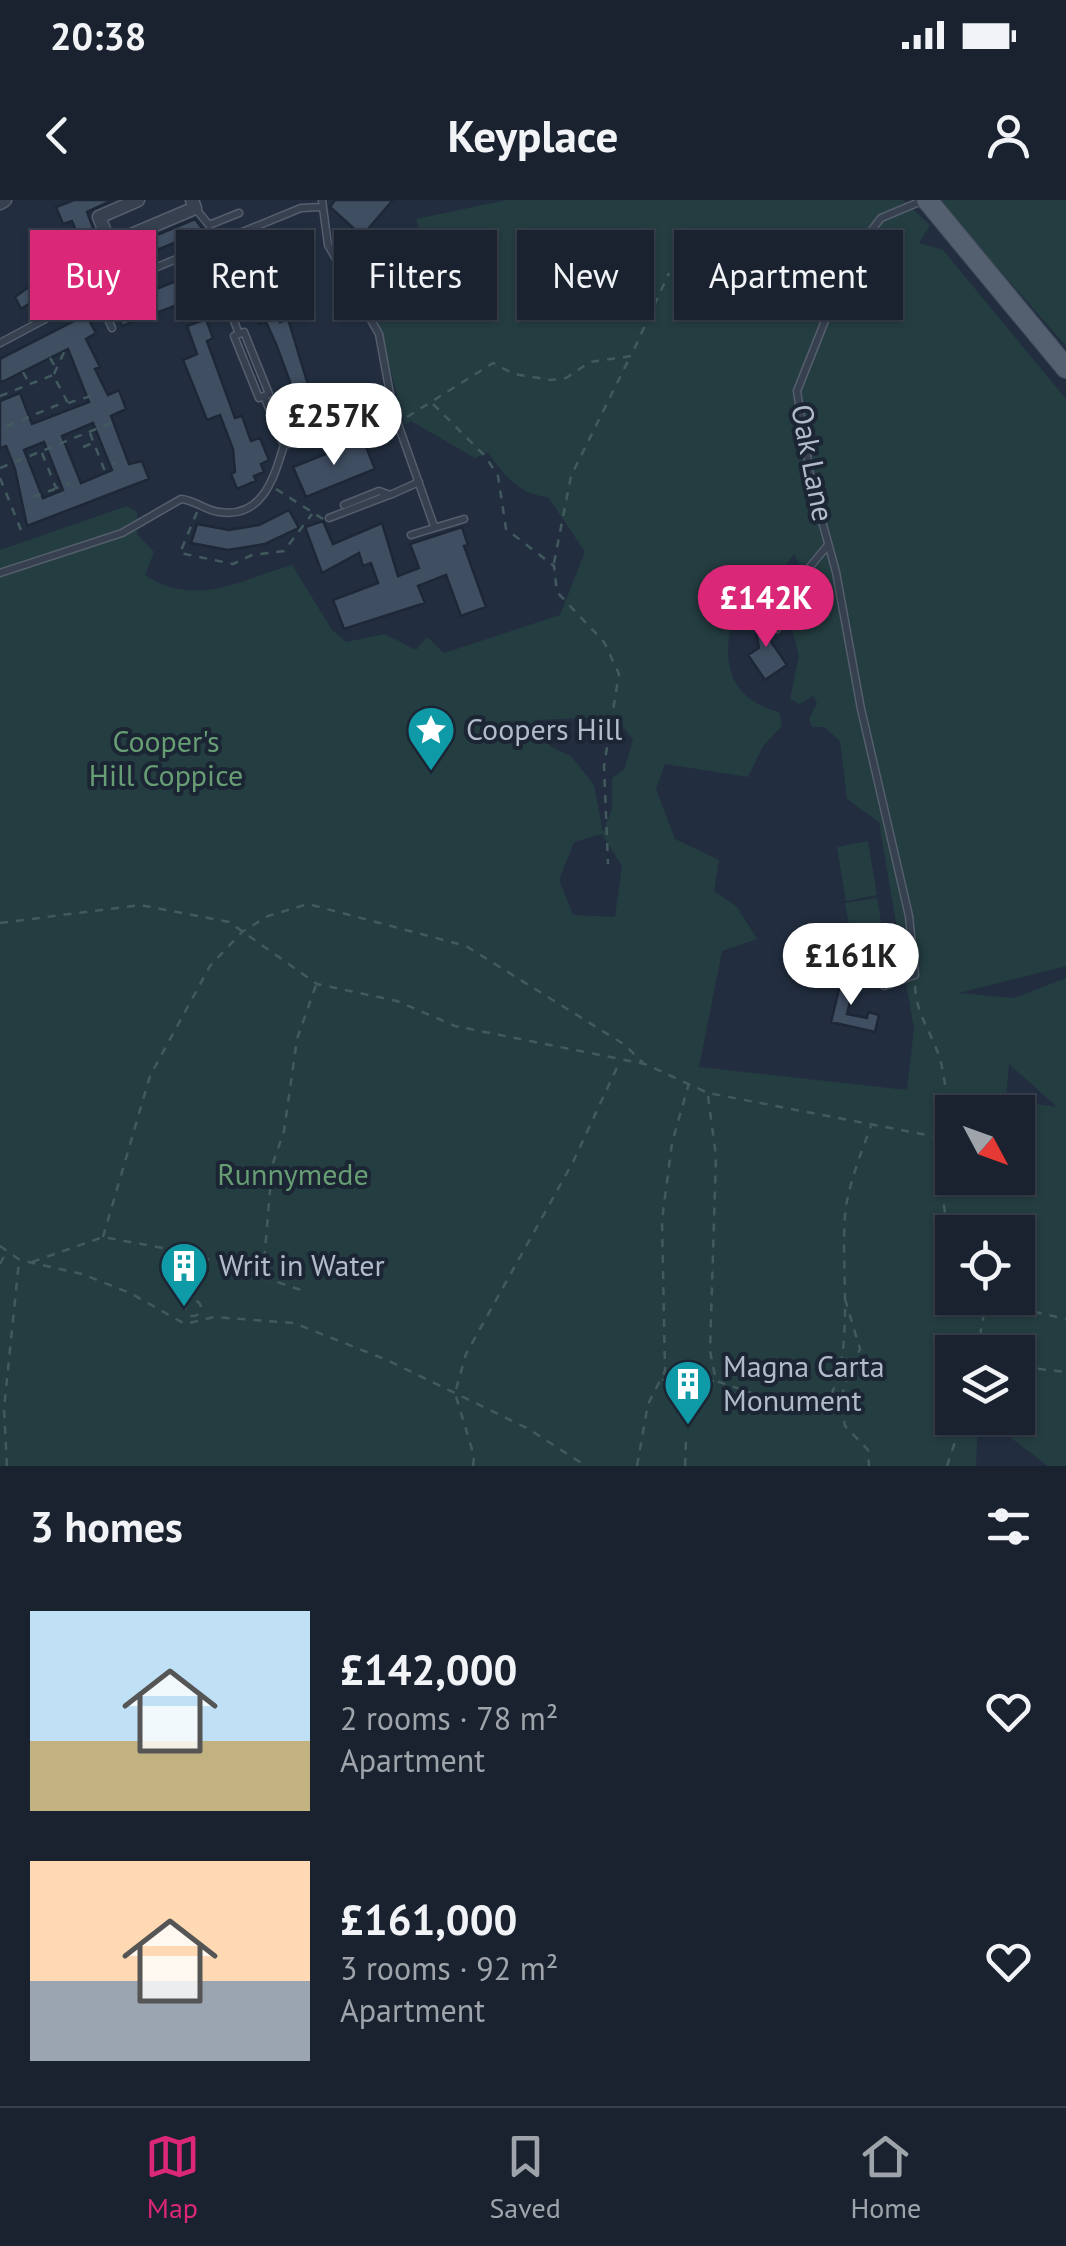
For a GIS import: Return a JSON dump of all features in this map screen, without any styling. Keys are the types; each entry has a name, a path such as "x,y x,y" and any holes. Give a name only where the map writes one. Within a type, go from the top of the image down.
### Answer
{"main road":[{"path":"926,200 1066,368"}],"street":[{"path":"138,200 98,216 110,244 193,204"}],"lane":[{"name":"Oak Lane","path":"915,975 909,916 811,480 797,391 850,258 880,218 926,200"},
{"path":"193,204 209,226 239,214"},
{"path":"249,230 301,208 322,204 328,246 379,334 396,419 434,526"},
{"path":"112,328 96,292 176,260"},
{"path":"0,343 43,320"},
{"path":"0,572 122,534 181,499 220,512 249,508 270,486 284,445 264,396 258,398 234,336 239,334 234,320"},
{"path":"284,445 396,419"},
{"path":"329,518 418,482"},
{"path":"344,504 379,491 390,495"},
{"path":"412,535 464,518"},
{"path":"777,630 799,580 828,544"},
{"path":"884,986 915,975"}],"path":[{"path":"608,864 604,766 618,674 604,642 557,592 554,566 571,476 669,273"},
{"path":"2,395 53,375 65,350"},
{"path":"396,419 433,404 493,363 514,374 551,380 566,378 590,362 631,356"},
{"path":"50,358 56,370"},
{"path":"23,372 30,384"},
{"path":"53,375 69,405"},
{"path":"0,428 91,396"},
{"path":"433,404 485,456 498,476 506,529 554,566"},
{"path":"0,468 116,421"},
{"path":"90,432 104,469 115,464"},
{"path":"83,447 94,443"},
{"path":"41,451 56,488"},
{"path":"0,478 23,535"},
{"path":"34,497 70,483"},
{"path":"270,486 318,520 329,518"},
{"path":"201,505 180,553 205,555 225,563 284,551 312,514"},
{"path":"103,1237 150,1076 210,966 242,932 268,916 308,904 466,946 625,1046 645,1064"},
{"path":"0,923 140,905 229,922 317,984 397,1001 456,1026 645,1064 708,1092 935,1136"},
{"path":"915,975 916,1008 942,1066 944,1095"},
{"path":"263,1275 272,1166 284,1131 297,1038 317,984"},
{"path":"473,1466 474,1456 455,1394 466,1354 573,1162 620,1060"},
{"path":"637,1466 648,1404 664,1370 667,1308 662,1220 672,1143 689,1082"},
{"path":"708,1092 716,1156 710,1351 716,1381"},
{"path":"660,1380 716,1381 816,1414 827,1405 843,1352 846,1204 871,1124"},
{"path":"30,1263 103,1237 190,1252 304,1291"},
{"path":"0,1248 20,1260 82,1274 130,1293 185,1324 203,1318 294,1324 527,1428 586,1466"},
{"path":"0,1264 7,1249"},
{"path":"7,1466 4,1408 20,1260"},
{"path":"843,1294 860,1349 844,1386 841,1408 845,1426 868,1450 869,1466"},
{"path":"1035,1311 1065,1318"},
{"path":"1035,1368 1066,1372"},
{"path":"947,1466 957,1435"},
{"path":"685,1466 686,1440"}],"green space":[{"path":"507,200 903,200 930,225 919,243 943,250 1066,399 1066,966 958,993 1014,998 1066,978 1066,1466 1048,1466 1007,1435 1035,1435 1035,1335 935,1335 935,1435 977,1435 976,1466 0,1466 0,550 127,506 137,512 137,534 154,552 145,575 164,585 200,590 292,565 332,630 346,642 385,634 416,650 427,637 444,653 560,615 585,552 548,497 513,482 488,452 475,458 411,421 405,425 378,320 497,320 497,230 419,230 416,219","holes":["794,554 801,567 789,617 799,656 790,699 800,704 813,696 817,703 809,719 812,727 824,727 840,741 847,799 879,822 914,1029 907,1090 699,1067 722,951 757,939 737,907 714,891 719,860 675,839 656,789 665,764 748,777 763,746 782,726 779,712 750,699 734,679 729,637 732,621 751,613","588,718 621,724 633,740 624,770 612,778 612,809 603,832 594,785 571,756 551,747 534,720","602,834 622,866 615,917 573,915 559,880 574,842"]},
{"path":"938,200 1066,200 1066,346"},
{"path":"868,841 877,895 846,901 837,847"},
{"path":"877,898 886,951 855,957 845,903"}],"building":[{"path":"74,200 113,200 87,212 94,230 76,230 72,221 63,224 56,207"},
{"path":"335,200 393,200 367,230 355,230 330,207"},
{"path":"195,219 203,230 176,230 176,242 156,250 156,235"},
{"path":"176,281 176,306 156,313 156,289"},
{"path":"30,286 30,303 21,309 15,297"},
{"path":"76,320 89,320 96,333 86,339 100,367 95,369 108,395 119,390 126,409 111,416 129,464 142,461 149,479 27,526 15,469 6,446 0,448 0,401 20,393 32,424 89,402 68,349 0,382 0,359","holes":["93,423 112,470 81,483 62,436","44,442 63,490 43,498 24,450"]},
{"path":"206,320 213,338 207,341 235,418 242,416 251,441 260,438 269,460 261,464 264,472 254,476 256,481 237,489 231,474 235,472 233,449 220,415 207,420 183,360 197,354 187,326"},
{"path":"258,320 288,320 316,411 296,419 285,393 293,390 276,344 266,322 259,324"},
{"path":"363,439 375,469 306,497 293,467"},
{"path":"289,510 299,528 265,544 228,550 191,543 197,524 229,530 259,525"},
{"path":"323,521 333,544 382,523 398,576 419,568 410,544 462,527 468,545 464,546 486,607 461,616 446,575 418,586 425,603 344,629 333,600 378,583 371,563 363,566 359,553 322,573 305,527"},
{"path":"766,614 770,640 787,665 765,680 748,655 759,648 753,616"},
{"path":"843,973 856,976 847,1014 867,1018 868,1012 879,1015 875,1032 831,1022"}],"place":[{"name":"Coopers Hill","path":"431,772"},
{"name":"Writ in Water","path":"184,1308"},
{"name":"Magna Carta Monument","path":"688,1426"}],"park label":[{"name":"Cooper's Hill Coppice","path":"166,759"},
{"name":"Runnymede","path":"293,1175"}]}
